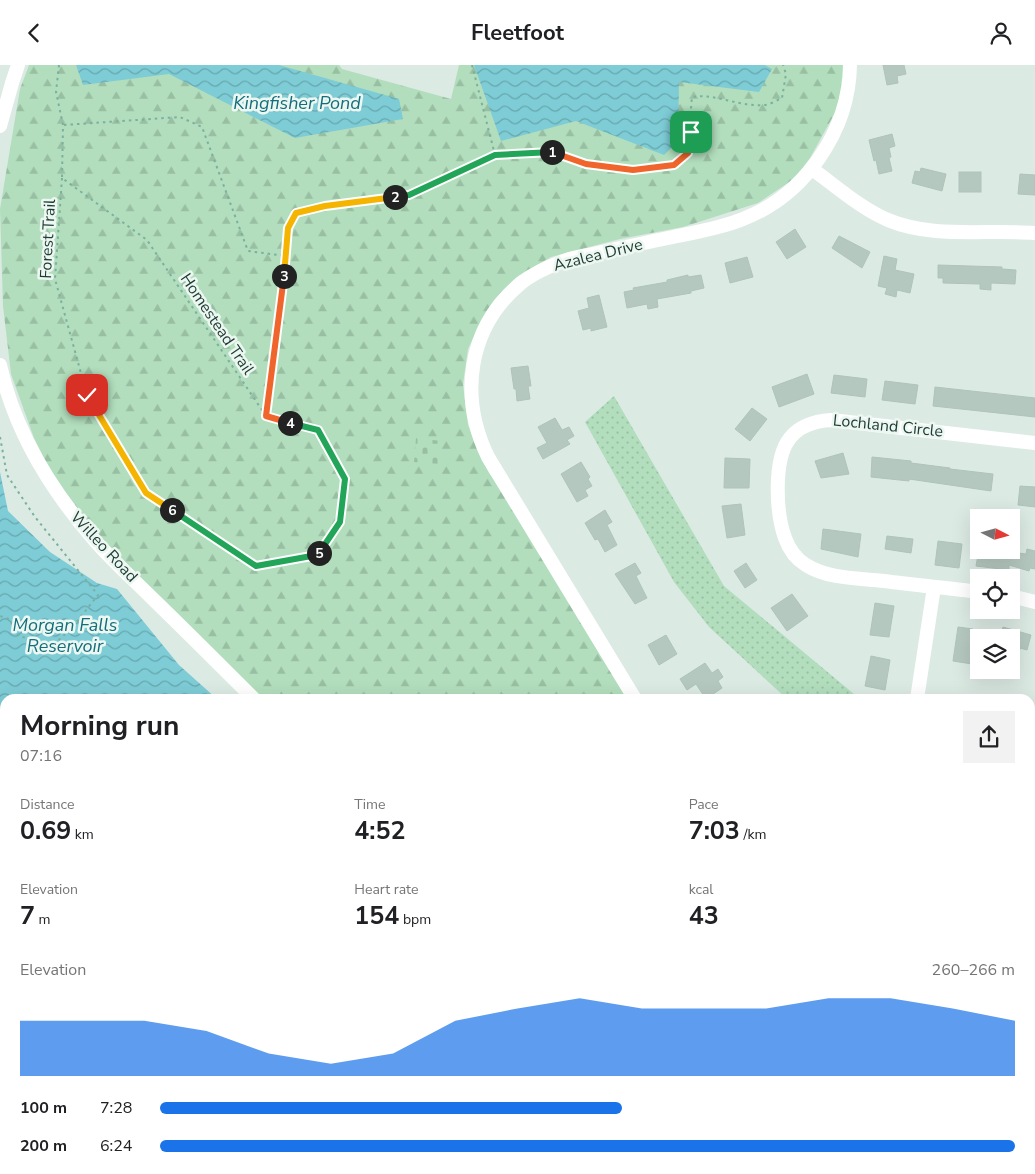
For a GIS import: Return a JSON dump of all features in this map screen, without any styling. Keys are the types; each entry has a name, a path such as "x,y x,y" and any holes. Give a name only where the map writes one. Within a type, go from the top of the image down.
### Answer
{"street":[{"path":"0,126 18,65"},
{"name":"Azalea Drive","path":"632,694 481,443 475,425 470,390 478,347 498,309 521,283 540,271 568,259 719,227 744,219 780,199 795,187 812,169 829,142 846,100 850,65"},
{"path":"812,169 870,211 906,226 934,231 1011,231 1035,233"},
{"name":"Willeo Road","path":"0,365 3,379 21,429 47,478 64,503 99,545 249,694"},
{"name":"Lochland Circle","path":"970,591 836,576 816,570 798,559 784,537 778,481 780,457 790,437 812,423 831,420 1035,443"},
{"path":"918,694 934,587"},
{"path":"1020,598 1035,602"}],"path":[{"path":"59,65 56,92 63,125 62,178"},
{"path":"472,65 495,155 554,152 586,164 633,170 674,165 688,153 692,97 702,95 734,102 765,105 782,98 786,74 783,65"},
{"path":"63,125 180,117 202,127 248,251 286,256"},
{"name":"Homestead Trail","path":"266,416 288,228 296,213 325,206 409,195 495,155"},
{"name":"Homestead Trail","path":"62,178 147,240 266,416"},
{"name":"Forest Trail","path":"62,178 55,279 87,395 146,493 256,566 317,555 340,522 345,479 318,430 266,416"},
{"path":"0,437 7,475 35,517 98,595 71,629 54,645 19,636 9,619 0,616"}],"green space":[{"path":"29,65 339,65 342,69 451,99 459,65 848,65 836,111 810,158 794,179 758,203 683,227 620,239 551,257 518,276 495,299 483,318 468,349 463,384 468,425 477,449 489,473 542,546 627,694 258,694 99,545 74,519 34,438 11,374 3,306 0,209 20,89"},
{"path":"614,396 724,586 854,694 782,694 709,627 674,582 585,422"},
{"path":"416,438 441,441 438,464 414,462"}],"water":[{"name":"Kingfisher Pond","path":"76,65 279,65 399,99 403,119 295,138 169,74 83,85"},
{"path":"474,65 765,65 772,69 759,92 679,82 678,141 664,155 576,121 501,141"},
{"name":"Morgan Falls Reservoir","path":"0,472 8,511 50,552 97,583 117,589 179,665 211,694 0,694"}],"building":[{"path":"883,65 904,65 906,74 897,76 898,83 887,85"},
{"path":"892,134 895,146 889,148 891,157 889,158 892,171 879,174 869,140"},
{"path":"921,168 946,174 942,191 912,183 915,171 920,172"},
{"path":"959,172 981,172 981,192 959,192"},
{"path":"1020,174 1035,175 1035,195 1018,194"},
{"path":"795,229 806,247 787,259 776,242"},
{"path":"839,236 870,252 862,268 832,248"},
{"path":"884,256 897,259 895,270 914,274 910,293 897,290 896,297 885,294 887,288 878,286"},
{"path":"747,257 753,277 730,283 725,263"},
{"path":"938,265 1002,267 1002,269 1016,270 1015,284 991,283 991,290 980,289 980,284 943,283 943,278 938,278"},
{"path":"688,275 688,277 701,275 704,288 691,291 691,293 657,299 658,307 648,309 647,304 627,308 624,292 634,290 633,288 667,282 667,280"},
{"path":"599,295 607,327 591,331 591,328 583,330 578,311 589,308 587,298"},
{"path":"528,366 531,386 528,386 530,399 517,401 511,368"},
{"path":"807,374 814,394 779,407 772,387"},
{"path":"834,375 867,379 865,397 831,393"},
{"path":"885,381 918,385 915,404 882,400"},
{"path":"935,387 1035,398 1035,417 933,406"},
{"path":"752,408 767,419 750,441 735,429"},
{"path":"555,418 562,430 569,427 574,436 567,440 570,444 543,459 537,448 547,443 538,427"},
{"path":"843,453 849,474 821,478 815,461"},
{"path":"872,457 993,474 991,491 909,479 909,481 871,477"},
{"path":"725,458 750,459 749,488 724,488"},
{"path":"581,462 590,477 588,479 592,486 585,490 588,496 577,502 561,474"},
{"path":"1020,486 1035,487 1035,507 1018,505"},
{"path":"741,504 745,535 727,538 722,506"},
{"path":"605,510 612,522 607,525 617,545 605,552 598,539 595,540 585,523"},
{"path":"823,529 861,534 858,557 821,549"},
{"path":"887,536 913,539 911,553 885,549"},
{"path":"938,541 962,544 959,568 935,565"},
{"path":"1027,549 1035,551 1035,569 1030,568 1029,571 1009,565 1009,569 976,566 977,559 1020,559 1020,553 1026,554"},
{"path":"635,563 641,573 636,576 647,598 635,604 615,574"},
{"path":"746,563 757,580 745,588 734,571"},
{"path":"792,594 808,616 787,631 771,608"},
{"path":"875,603 894,606 889,637 870,635"},
{"path":"958,627 973,629 970,629 970,664 953,661"},
{"path":"1020,632 1031,635 1027,650 1020,648"},
{"path":"666,635 677,654 659,665 648,645"},
{"path":"871,656 890,660 885,690 865,686"},
{"path":"705,663 712,673 718,669 723,677 718,681 722,688 713,694 703,694 696,684 687,690 680,679"}],"route":[{"path":"87,395 146,493 256,566 317,555 340,522 345,479 318,430 266,416 288,228 296,213 325,206 409,195 495,155 554,152 586,164 633,170 674,165 688,153 691,132"}]}
